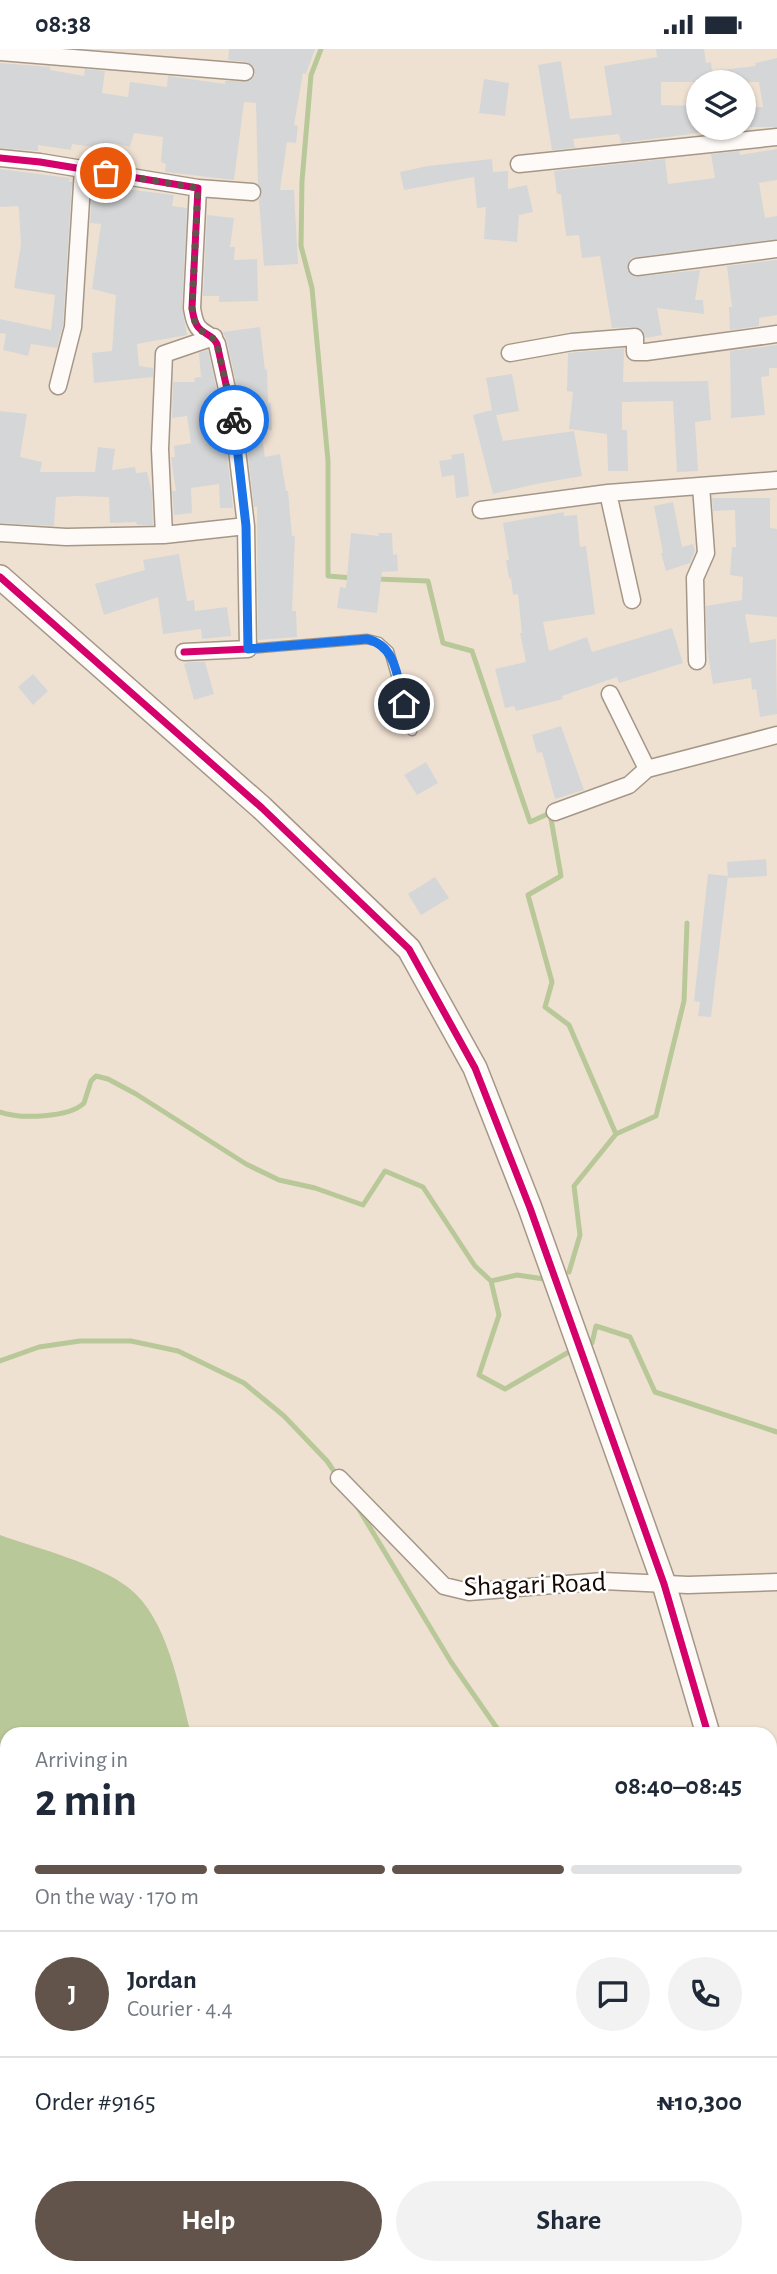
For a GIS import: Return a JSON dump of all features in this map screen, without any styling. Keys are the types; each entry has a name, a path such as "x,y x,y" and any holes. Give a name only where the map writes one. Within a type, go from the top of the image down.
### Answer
{"street":[{"path":"0,52 245,72"},
{"path":"519,164 777,137"},
{"path":"0,158 198,188 252,192"},
{"path":"58,386 74,327 83,169"},
{"path":"184,652 248,649 246,526 233,416 214,337 196,325 192,308 198,188"},
{"path":"637,267 777,249"},
{"path":"510,352 572,342 635,337 635,352 646,352 777,334"},
{"path":"164,535 160,449 164,354 214,337"},
{"path":"481,510 608,492 777,480"},
{"path":"697,661 695,578 706,553 701,486"},
{"path":"608,492 632,600"},
{"path":"0,533 66,537 164,535 246,526"},
{"path":"0,577 261,808 409,949 475,1068 530,1209 664,1584 706,1727"},
{"path":"610,694 647,769"},
{"path":"555,812 629,785 647,769 777,735"},
{"name":"Shagari Road","path":"339,1478 444,1586 469,1592 603,1581 664,1584 777,1581"}],"lane":[{"path":"248,649 367,639 379,642 389,651 412,731"}],"shaded area":[{"path":"0,1535 101,1571 129,1588 142,1601 163,1636 189,1727 0,1727"}],"building":[{"path":"229,49 315,49 306,74 303,73 294,125 298,126 296,143 287,142 280,190 294,190 298,264 264,266 256,103 244,102 234,180 165,172 166,164 161,162 163,137 134,133 130,147 114,143 113,150 72,144 71,150 38,145 38,151 0,148 0,63 50,67 50,70 84,76 85,69 105,71 102,93 128,97 130,82 167,87 168,76 225,84 225,81 250,81 255,74 254,67 247,62 228,60"},
{"path":"656,49 704,49 706,63 711,62 712,70 686,70 686,82 661,82 661,105 686,106 686,135 621,143 619,134 573,139 575,148 552,150 538,65 561,61 570,119 612,115 604,66 657,57"},
{"path":"777,58 777,127 756,127 756,107 763,107 759,82 756,82 756,70 721,70 756,66 755,63"},
{"path":"484,79 509,83 505,116 479,113"},
{"path":"777,149 777,180 759,183 765,218 777,216 777,239 631,258 627,269 634,277 700,270 695,300 703,300 704,314 657,308 662,335 646,338 643,331 635,327 612,328 600,256 582,258 579,235 566,236 561,194 557,194 554,171 665,159 668,184 715,178 711,154 739,151 740,155"},
{"path":"492,159 493,172 508,171 508,189 527,185 533,212 519,215 517,242 484,239 486,207 477,208 474,177 404,190 400,172"},
{"path":"0,169 70,178 69,182 72,182 63,325 57,348 31,344 28,356 3,350 6,334 0,333 0,319 51,330 55,295 14,288 21,244 19,210 18,206 0,207"},
{"path":"93,185 174,195 172,206 187,208 182,308 187,335 137,344 139,366 153,368 153,377 94,383 92,353 112,351 116,295 92,289 101,224 90,223"},
{"path":"207,215 234,218 230,247 235,247 234,260 257,259 258,301 219,302 219,296 203,296"},
{"path":"777,260 777,315 759,318 759,326 730,330 729,307 732,307 727,266"},
{"path":"260,327 265,370 267,369 268,403 271,403 272,430 261,430 265,457 280,454 288,491 292,536 295,536 292,611 296,611 297,637 258,640 257,507 254,507 243,414 223,332"},
{"path":"777,345 777,368 769,368 769,376 761,377 765,415 731,418 730,351"},
{"path":"624,348 623,382 708,381 711,420 695,422 698,471 677,472 673,401 622,402 622,430 627,430 628,471 608,471 607,434 569,429 573,392 567,391 568,353"},
{"path":"208,350 223,418 233,508 220,508 219,484 191,488 192,513 174,515 172,491 176,491 171,457 175,457 174,446 191,443 187,416 172,418 173,382 195,382 194,378 201,377 199,353"},
{"path":"512,374 519,411 496,415 503,441 574,431 582,476 493,494 473,415 492,410 486,378"},
{"path":"0,411 27,414 20,457 42,462 40,472 95,472 98,447 115,449 112,470 135,467 136,473 147,472 152,493 153,525 137,525 136,522 110,523 109,497 76,496 56,497 54,526 0,523"},
{"path":"464,453 469,496 456,498 454,475 442,477 439,461"},
{"path":"712,498 770,498 770,528 777,529 777,617 745,614 750,643 776,639 777,714 760,717 756,689 752,690 751,678 713,684 707,648 706,606 742,600 743,577 730,575 732,547 736,547 735,510 713,511"},
{"path":"673,502 682,547 693,544 695,551 690,563 666,571 654,506"},
{"path":"564,512 564,516 577,515 580,547 586,546 595,614 543,622 549,651 587,637 592,652 672,628 683,663 619,683 617,677 562,696 563,699 516,711 514,706 505,708 495,669 526,662 520,633 518,594 513,595 511,578 509,579 503,523"},
{"path":"351,533 379,536 378,533 392,533 393,555 397,554 398,571 382,572 377,613 337,608 340,587 346,588"},
{"path":"179,554 187,601 194,600 195,611 227,607 231,636 202,639 201,629 163,634 158,597 104,615 95,584 145,570 143,560"},
{"path":"205,662 214,694 194,700 184,664"},
{"path":"33,674 48,691 33,705 18,687"},
{"path":"561,726 584,790 555,799 542,752 537,753 532,735"},
{"path":"426,762 438,783 417,795 404,775"},
{"path":"766,859 767,876 728,878 727,862"},
{"path":"708,874 728,876 711,1017 698,1016 700,1002 694,1001"},
{"path":"435,877 449,898 421,915 408,894"}],"waterway":[{"path":"321,49 311,75 302,181 301,246 312,288 328,461 328,576 353,578"},
{"path":"377,579 428,581 443,643 472,651 530,822 550,813 561,876 528,895 552,982 545,1007 569,1025 616,1134"},
{"path":"569,1272 580,1235 574,1186 616,1134 656,1116 684,1001 687,923"},
{"path":"0,1112 31,1116 67,1112 84,1103 91,1081 96,1076 108,1079 136,1094 246,1164 279,1180 315,1188 363,1205 385,1171 423,1187 475,1266 491,1281 499,1315 479,1375 505,1389 567,1353"},
{"path":"491,1281 517,1275 544,1279"},
{"path":"592,1343 596,1326 630,1337 655,1392 777,1432"},
{"path":"0,1361 39,1347 80,1341 131,1341 178,1351 244,1383 284,1416 327,1461 338,1477"},
{"path":"357,1506 451,1662 496,1727"}],"cycle path":[{"path":"0,158 198,188 192,308 198,327 217,344 233,416 246,526 248,649 184,652"},
{"path":"0,577 262,808 409,949 475,1068 530,1208 664,1584 706,1727"}],"way so far":[{"path":"106,173 198,188 192,308 196,325 214,337 217,344 234,420"}],"route":[{"path":"234,420 246,526 248,649 367,639 379,642 389,651 404,704"}]}
